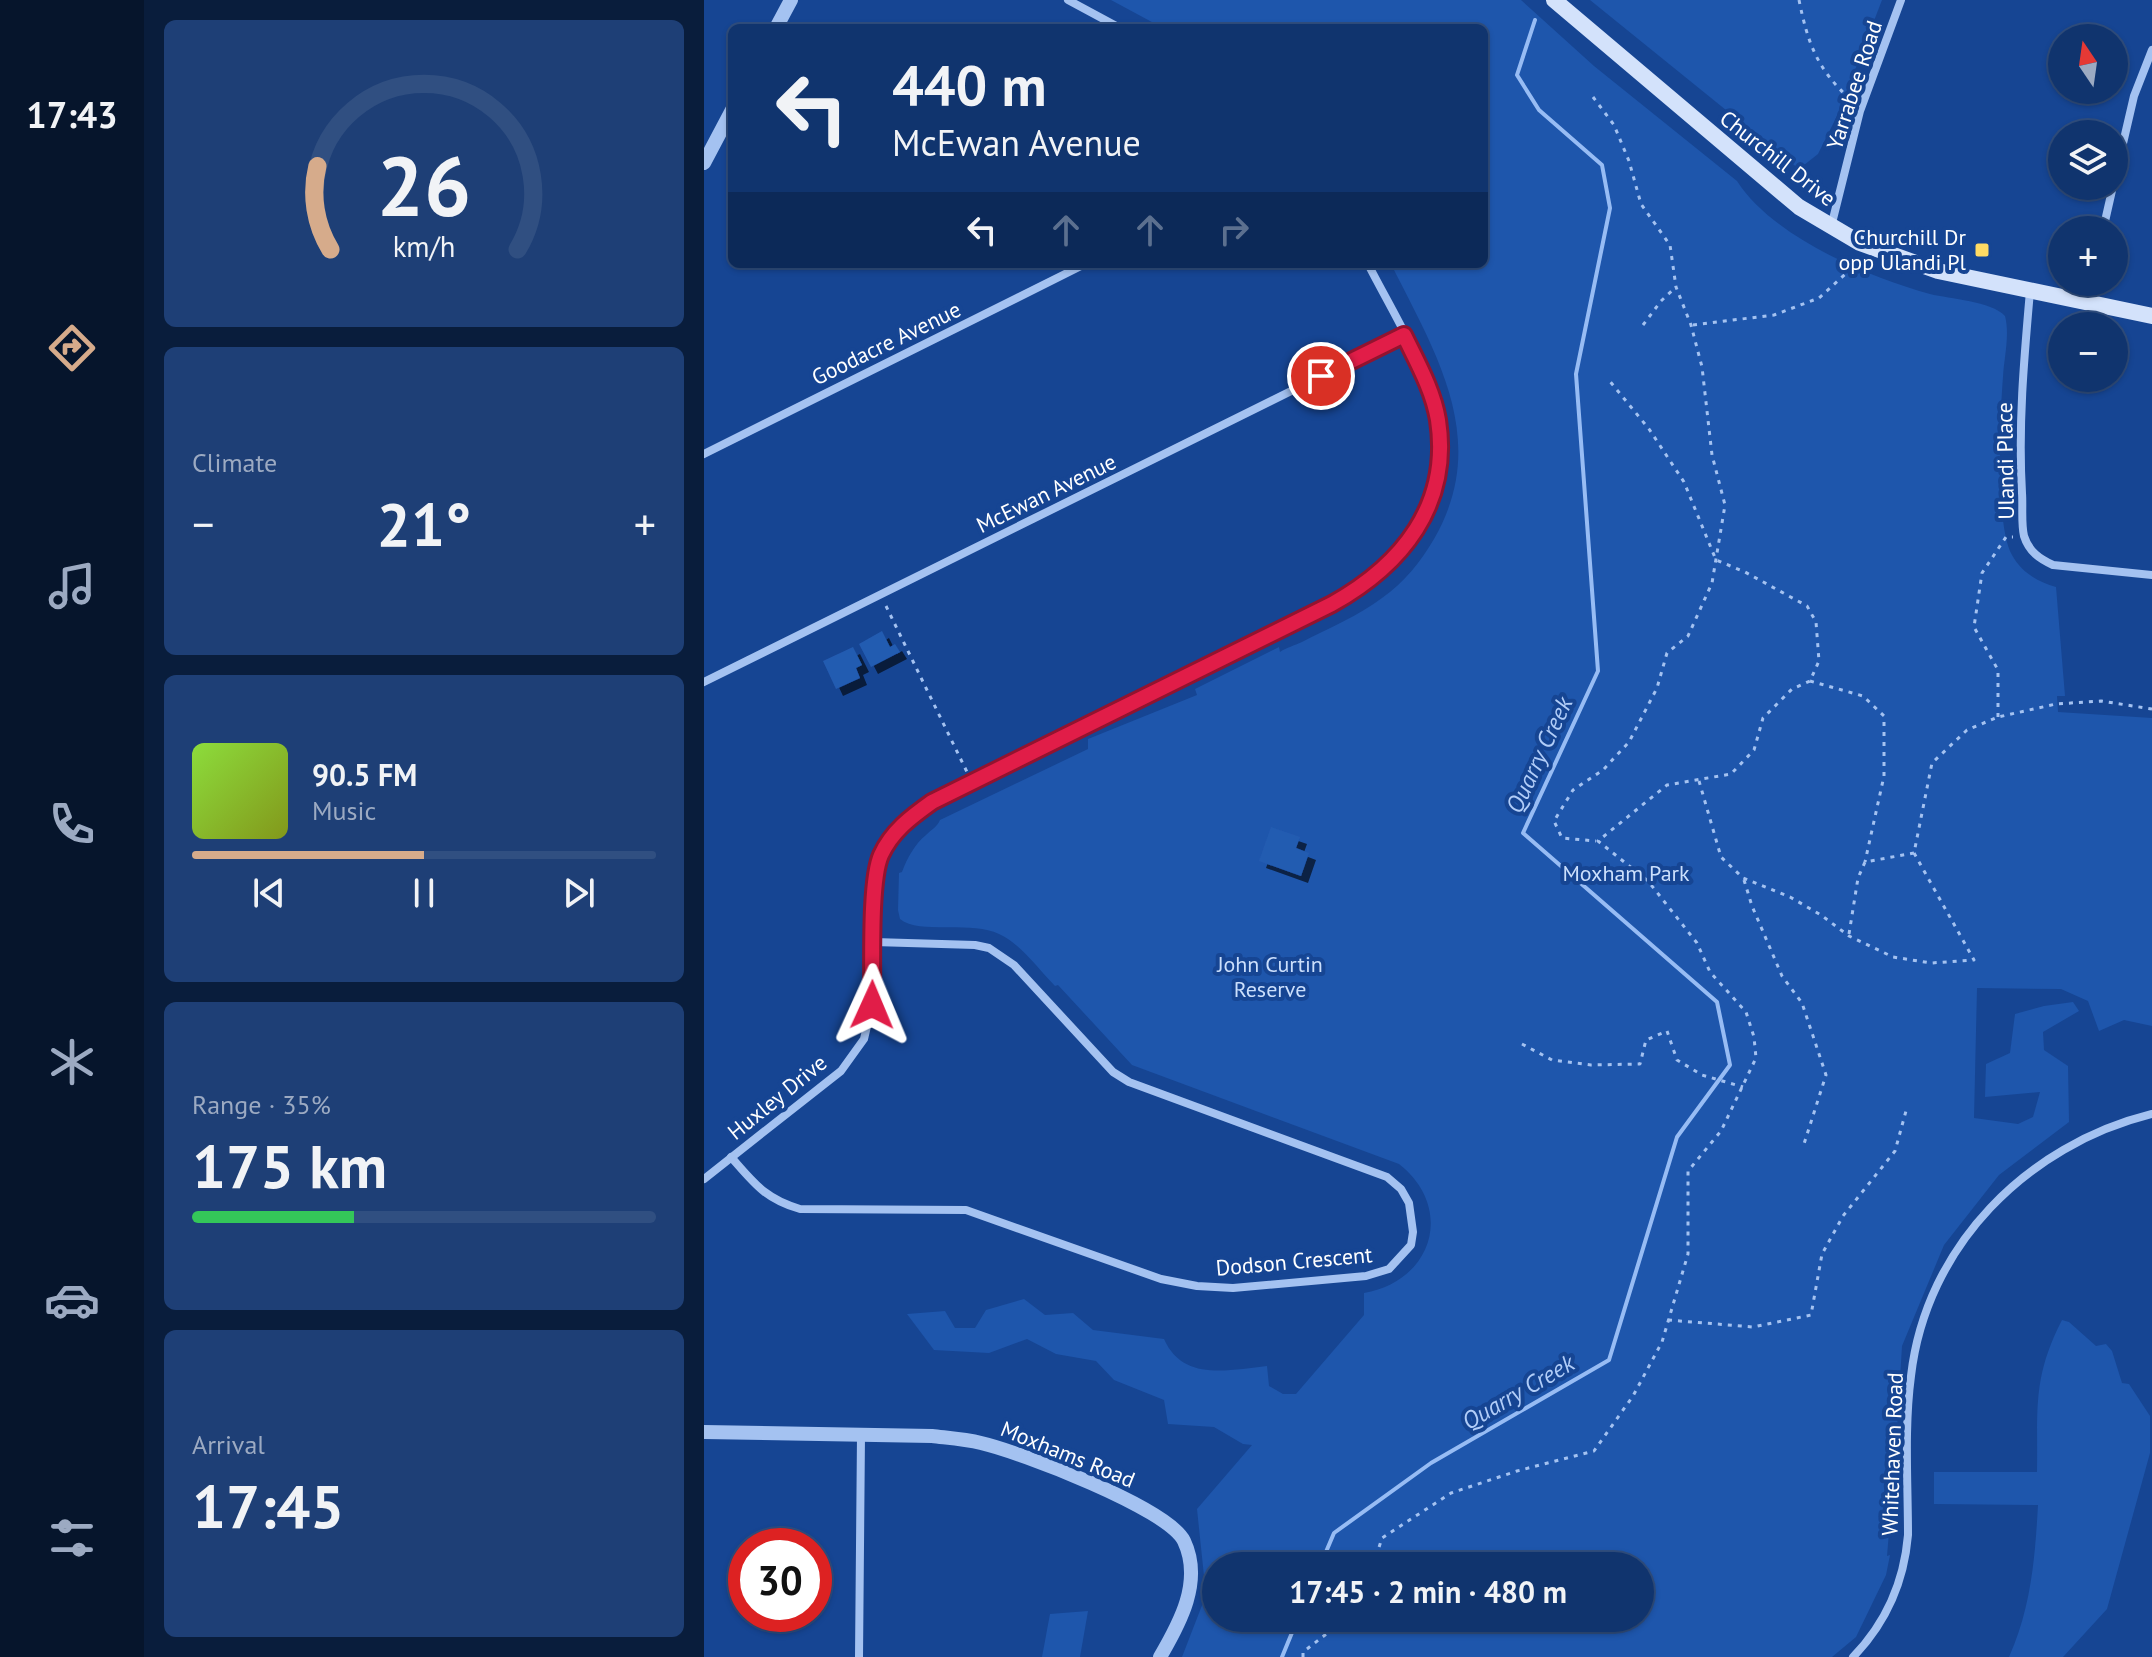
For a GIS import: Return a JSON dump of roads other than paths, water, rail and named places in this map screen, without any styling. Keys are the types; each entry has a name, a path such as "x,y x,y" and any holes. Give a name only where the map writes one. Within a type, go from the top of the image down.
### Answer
{"main road":[{"name":"Churchill Drive","path":"1554,0 1770,184 1831,227 1874,248 1938,271 2152,316"}],"street":[{"path":"778,24 791,0"},
{"path":"1068,0 1113,24"},
{"name":"Yarrabee Road","path":"1831,227 1860,111 1901,0"},
{"path":"2128,122 2134,96 2152,50"},
{"path":"704,163 728,118"},
{"name":"Goodacre Avenue","path":"704,454 1077,268"},
{"name":"Huxley Drive","path":"704,1179 841,1071 864,1039 872,1005 875,879 879,858 906,820 932,802 1361,588 1386,568 1423,520 1440,456 1438,420 1429,389 1370,268"},
{"name":"Ulandi Place","path":"2030,291 2021,433 2024,536 2039,559 2053,565 2152,575"},
{"path":"2086,302 2088,296"},
{"name":"McEwan Avenue","path":"704,682 1404,335"},
{"name":"Dodson Crescent","path":"731,1157 759,1189 777,1203 800,1209 966,1210 1161,1279 1197,1286 1233,1288 1366,1276 1389,1269 1411,1245 1413,1232 1409,1203 1401,1189 1387,1177 1129,1082 1113,1072 1014,965 989,948 874,942"},
{"name":"Whitehaven Road","path":"1853,1657 1884,1618 1898,1588 1905,1561 1911,1375 1918,1338 1949,1261 1982,1215 2051,1155 2095,1133 2152,1114"},
{"name":"Moxhams Road","path":"704,1432 932,1436 982,1443 1035,1461 1141,1507 1165,1520 1184,1542 1190,1573 1185,1607 1160,1657"},
{"path":"859,1657 861,1435"}],"waterway":[{"name":"Quarry Creek","path":"1326,1552 1334,1533 1431,1463 1609,1360 1677,1137 1730,1065 1717,1002 1523,833 1598,671 1576,374 1610,208 1602,165 1539,110 1517,75 1535,20"},
{"name":"Quarry Creek","path":"1282,1657 1292,1632"}],"place":[{"name":"Churchill Dr opp Ulandi Pl","path":"1982,250"}],"park label":[{"name":"Moxham Park","path":"1626,873"},
{"name":"John Curtin Reserve","path":"1270,976"}]}
